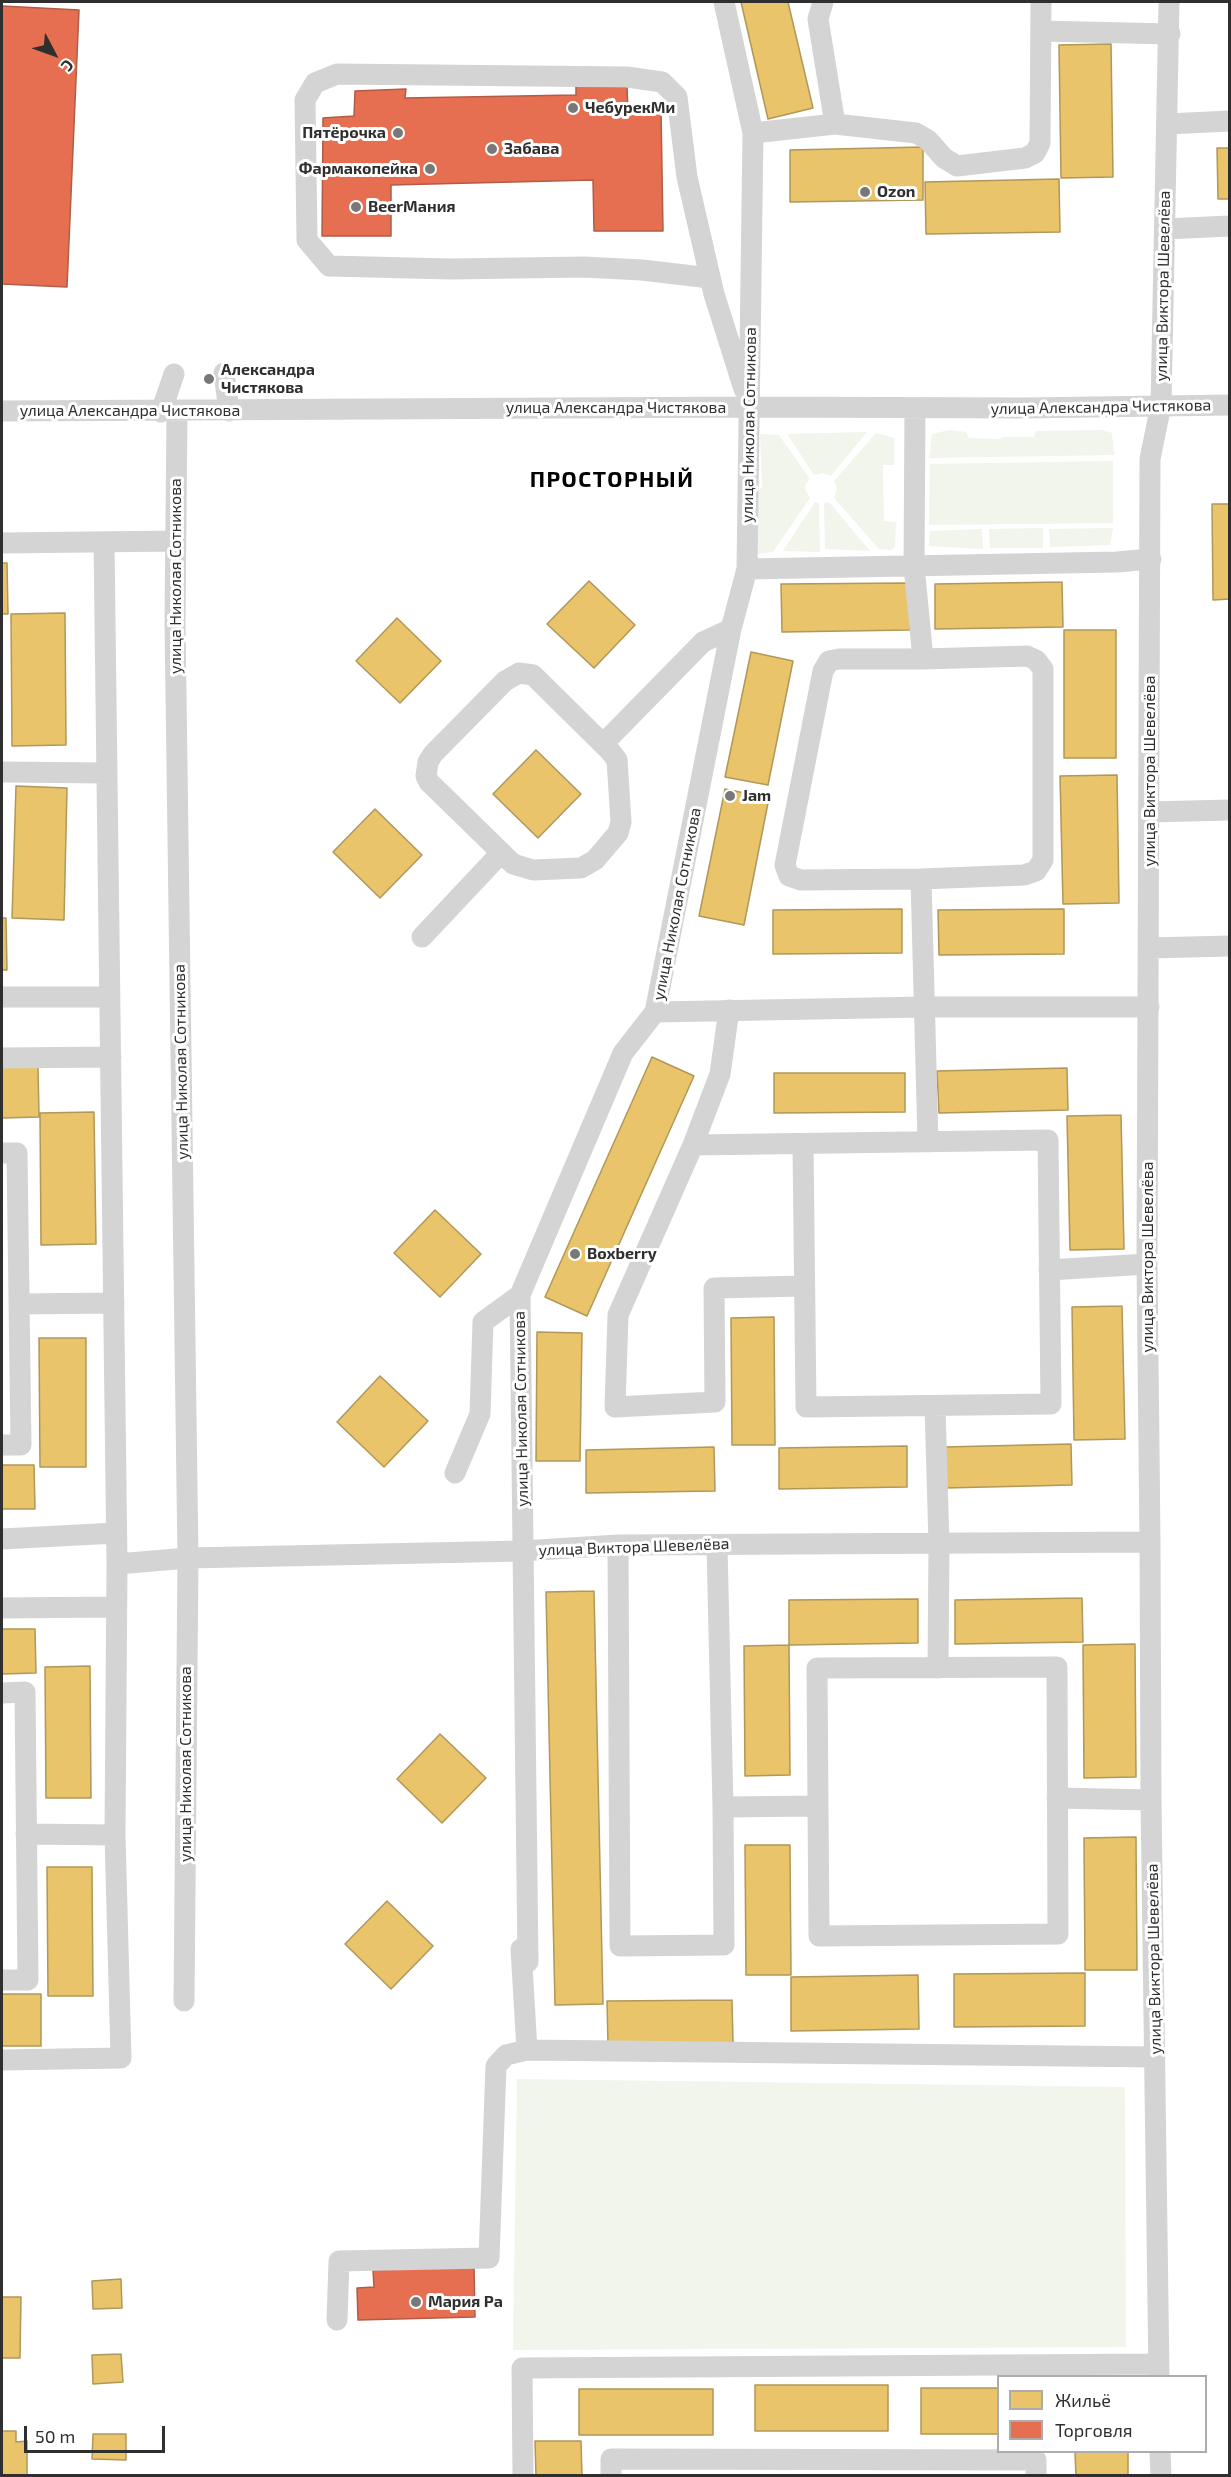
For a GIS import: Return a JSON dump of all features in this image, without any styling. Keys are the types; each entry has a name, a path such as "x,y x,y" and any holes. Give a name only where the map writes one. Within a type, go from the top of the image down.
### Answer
{"street":[{"name":"улица Николая Сотникова","path":"528,1962 528,1810 522,1551 520,1295 623,1053 655,1012 731,629 747,568 753,133 724,2"},
{"path":"823,2 818,19 835,124"},
{"path":"753,133 835,124 915,134 928,140 944,158 957,166 1025,159 1035,153 1040,143 1041,2"},
{"name":"улица Виктора Шевелёва","path":"1159,2370 1151,1800 1147,1264 1150,459 1161,405 1170,2"},
{"path":"1041,31 1170,33"},
{"path":"710,278 642,270 584,267 451,269 329,266 308,240 305,100 315,83 337,74 627,77 662,82 676,97 687,177 710,278 750,407"},
{"path":"1167,124 1230,121"},
{"path":"1165,229 1230,226"},
{"path":"224,373 229,411"},
{"name":"улица Николая Сотникова","path":"174,374 169,412 176,541 188,1558 184,2001"},
{"name":"улица Александра Чистякова","path":"2,411 169,412 1230,405"},
{"path":"915,408 914,566 922,659"},
{"path":"2,543 176,541"},
{"path":"2,2060 122,2058 115,1835 117,1564 104,542"},
{"path":"747,568 1117,562 1151,559"},
{"path":"603,744 703,642 731,629"},
{"path":"1027,656 1036,660 1043,669 1042,860 1036,871 1024,875 921,879 801,880 789,876 785,864 823,671 829,661 922,659 1027,656"},
{"path":"519,673 533,675 603,744 615,756 618,764 620,827 613,841 595,860 575,869 526,869 513,864 429,782 426,769 433,754 505,681 519,673"},
{"path":"2,772 107,773"},
{"path":"1149,812 1230,810"},
{"path":"422,937 501,853"},
{"path":"921,879 928,1142"},
{"path":"1149,948 1230,946"},
{"path":"2,997 110,997"},
{"path":"655,1012 924,1007 1149,1007"},
{"path":"729,1010 720,1074 693,1145 618,1315 615,1407 715,1402 714,1288 804,1286"},
{"path":"2,1058 111,1057"},
{"path":"693,1145 1048,1140 1051,1404 806,1407 803,1144"},
{"path":"2,1153 17,1153 21,1445 2,1445"},
{"path":"1049,1270 1147,1264"},
{"path":"455,1473 480,1414 483,1322 520,1295"},
{"path":"19,1304 114,1303"},
{"path":"935,1406 939,1544 938,1668"},
{"path":"2,1539 116,1533"},
{"name":"улица Виктора Шевелёва","path":"117,1564 188,1558 522,1551 618,1545 1150,1542"},
{"path":"618,1545 620,1946 724,1945 717,1545"},
{"path":"2,1608 116,1606"},
{"path":"1057,1667 1058,1934 819,1936 817,1668 938,1668 1057,1667"},
{"path":"2,1693 25,1692 28,1980 2,1980"},
{"path":"1057,1798 1151,1800"},
{"path":"723,1807 818,1806"},
{"path":"527,2050 515,1846 528,1810"},
{"path":"26,1834 115,1835"},
{"path":"337,2320 339,2261 489,2258 496,2066 506,2055 527,2050 1155,2057"},
{"path":"523,2475 522,2368 1159,2370"},
{"path":"1160,2453 1161,2475"},
{"path":"611,2475 611,2459 1036,2460 1036,2475"}],"shaded area":[{"path":"949,430 966,432 969,438 999,439 1034,437 1035,431 1102,430 1112,433 1114,455 929,458 932,434"},
{"path":"867,432 831,476 823,473 814,475 787,434"},
{"path":"876,433 894,438 894,465 883,465 884,521 896,522 895,547 891,550 879,549 834,498 837,488 834,481"},
{"path":"760,434 779,435 810,479 805,485 805,490 810,498 773,552 749,555 754,497 762,486"},
{"path":"1113,461 1113,523 929,525 930,464"},
{"path":"815,502 819,503 820,552 783,551"},
{"path":"829,502 870,551 825,549 824,503"},
{"path":"1043,528 1043,548 990,548 989,529"},
{"path":"1113,528 1110,545 1050,547 1049,529"},
{"path":"982,529 983,549 929,546 930,531"},
{"path":"517,2079 1125,2087 1126,2347 513,2350"}],"building: Жильё":[{"path":"741,2 788,2 813,108 768,119"},
{"path":"1111,44 1113,177 1061,178 1059,45"},
{"path":"923,147 923,200 790,202 790,150"},
{"path":"1217,148 1230,148 1230,199 1218,199"},
{"path":"1059,179 1060,232 926,234 925,182"},
{"path":"1212,504 1230,504 1230,599 1213,600"},
{"path":"2,563 7,563 8,614 2,614"},
{"path":"589,581 635,625 594,668 547,624"},
{"path":"1062,582 1063,627 935,629 935,584"},
{"path":"910,583 910,630 782,632 781,584"},
{"path":"65,613 66,745 12,746 11,614"},
{"path":"397,618 441,661 400,703 356,661"},
{"path":"1064,630 1116,630 1116,758 1064,758"},
{"path":"751,652 793,661 768,785 725,777"},
{"path":"536,750 581,794 538,838 493,794"},
{"path":"1117,775 1119,903 1063,904 1060,776"},
{"path":"16,786 67,788 64,920 12,918"},
{"path":"725,789 769,798 744,925 699,916"},
{"path":"375,809 422,855 380,898 333,852"},
{"path":"902,909 902,953 773,954 773,910"},
{"path":"1064,909 1064,954 939,955 938,910"},
{"path":"2,918 6,918 7,970 2,970"},
{"path":"652,1057 694,1076 587,1316 545,1297"},
{"path":"2,1066 38,1066 39,1117 2,1118"},
{"path":"1067,1068 1068,1110 939,1113 937,1071"},
{"path":"774,1073 905,1073 905,1112 774,1113"},
{"path":"94,1112 96,1244 41,1245 40,1113"},
{"path":"1121,1115 1124,1249 1070,1250 1067,1116"},
{"path":"435,1210 481,1254 440,1297 394,1253"},
{"path":"1122,1306 1125,1439 1074,1440 1072,1307"},
{"path":"774,1317 775,1445 732,1445 731,1318"},
{"path":"537,1332 582,1333 580,1461 536,1461"},
{"path":"39,1338 86,1338 86,1467 40,1467"},
{"path":"380,1376 428,1421 384,1467 337,1422"},
{"path":"1071,1444 1072,1485 945,1488 944,1447"},
{"path":"907,1446 907,1487 779,1489 779,1448"},
{"path":"714,1447 715,1491 586,1493 586,1450"},
{"path":"2,1465 34,1465 35,1509 2,1509"},
{"path":"594,1591 603,2004 555,2005 546,1592"},
{"path":"1082,1598 1083,1642 955,1644 955,1600"},
{"path":"918,1599 918,1643 789,1645 789,1600"},
{"path":"2,1629 35,1629 36,1673 2,1674"},
{"path":"1135,1644 1136,1777 1084,1778 1083,1645"},
{"path":"789,1645 790,1775 745,1776 744,1646"},
{"path":"90,1666 91,1798 46,1798 45,1667"},
{"path":"440,1734 486,1778 442,1823 397,1779"},
{"path":"1136,1837 1137,1970 1085,1970 1084,1838"},
{"path":"745,1845 790,1845 791,1975 746,1975"},
{"path":"47,1867 92,1867 93,1996 48,1996"},
{"path":"387,1901 433,1946 391,1989 345,1944"},
{"path":"1085,1973 1085,2026 954,2027 954,1974"},
{"path":"918,1975 919,2029 791,2031 791,1977"},
{"path":"2,1994 41,1994 41,2046 2,2046"},
{"path":"732,2000 733,2043 608,2045 607,2001"},
{"path":"121,2279 122,2308 93,2309 92,2281"},
{"path":"2,2297 21,2297 20,2358 2,2358"},
{"path":"121,2354 123,2382 93,2384 92,2355"},
{"path":"755,2385 888,2385 888,2431 755,2431"},
{"path":"921,2388 997,2388 997,2434 921,2434"},
{"path":"579,2389 713,2389 713,2435 579,2435"},
{"path":"2,2431 16,2431 16,2442 27,2441 27,2476 2,2476"},
{"path":"93,2434 126,2434 126,2460 92,2459"},
{"path":"535,2441 581,2441 582,2476 536,2476"},
{"path":"1075,2453 1128,2453 1128,2476 1076,2476"}],"building: Торговля":[{"path":"2,6 79,10 67,287 2,284"},
{"name":"Забава","path":"576,86 627,87 628,113 661,111 663,231 594,231 593,180 391,185 391,236 322,236 323,118 354,116 355,91 406,89 405,98 576,95"},
{"name":"Мария Ра","path":"474,2267 475,2317 358,2320 357,2288 374,2287 373,2270"}],"place":[{"name":"ЧебурекМи","path":"573,108"},
{"name":"Пятёрочка","path":"398,133"},
{"name":"Забава","path":"492,149"},
{"name":"Фармакопейка","path":"430,169"},
{"name":"Ozon","path":"865,192"},
{"name":"BeerМания","path":"356,207"},
{"name":"Александра Чистякова","path":"209,379"},
{"name":"Jam","path":"730,796"},
{"name":"Boxberry","path":"575,1254"},
{"name":"Мария Ра","path":"416,2302"}],"district":[{"name":"ПРОСТОРНЫЙ","path":"612,480"}]}
